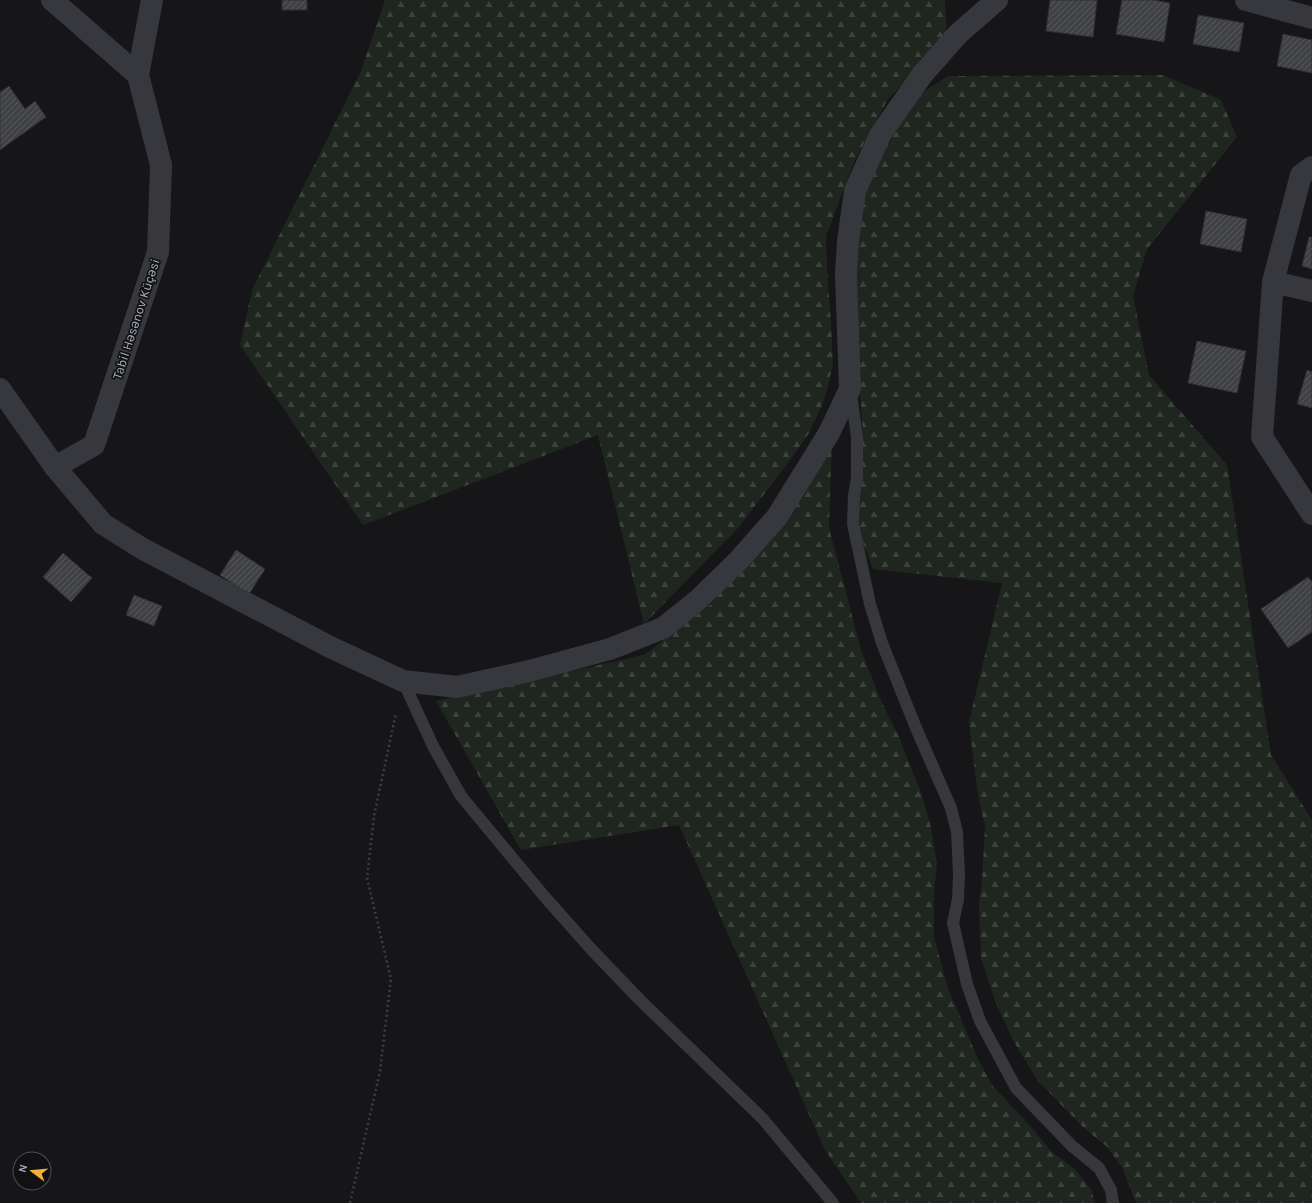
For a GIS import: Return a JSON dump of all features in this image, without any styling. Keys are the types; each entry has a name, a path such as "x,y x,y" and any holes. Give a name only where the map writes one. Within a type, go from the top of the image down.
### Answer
{"street":[{"path":"52,0 138,75"},
{"name":"Tabil Həsənov Küçəsi","path":"55,467 94,445 158,252 161,165 138,75 152,0"},
{"path":"0,389 55,467 103,524 143,550 330,647 403,681 457,687 529,671 610,649 663,628 698,600 739,560 777,517 829,433 850,389 846,274 848,241 855,191 880,135 922,75 958,34 997,0"},
{"path":"1246,0 1312,18"},
{"path":"1312,167 1301,175 1273,282 1262,437 1312,514"},
{"path":"1273,282 1312,291"}],"lane":[{"path":"850,389 857,437 857,478 854,495 853,524 870,604 882,643 916,728 951,808 957,832 960,875 958,899 953,923 967,984 980,1021 1016,1088 1072,1146 1099,1168 1111,1190 1113,1203"},
{"path":"403,681 433,746 461,796 470,808 591,949 641,1001 763,1119 833,1203"}],"path":[{"path":"350,1203 380,1071 391,979 367,878 374,816 403,681"}],"green space":[{"path":"385,0 945,0 947,38 888,99 854,162 826,236 833,365 824,401 809,433 738,528 644,624 598,435 363,525 240,345 252,290 361,71"},
{"path":"1163,75 1221,100 1237,137 1147,249 1133,296 1149,375 1227,465 1271,755 1312,820 1312,1203 1136,1203 1122,1167 1106,1146 1084,1128 1037,1080 1014,1042 995,1001 981,958 979,903 982,881 985,827 977,789 969,722 1002,583 873,569 857,526 863,434 852,282 864,194 889,142 923,92 948,76"},
{"path":"832,437 829,528 861,650 881,701 899,737 921,792 931,827 937,863 934,894 934,937 948,988 978,1059 992,1085 1052,1152 1074,1168 1091,1189 1095,1203 861,1203 825,1150 679,825 521,850 436,701 644,655 710,605 769,537"}],"building":[{"path":"282,0 307,0 307,10 282,10"},
{"path":"1050,0 1097,0 1093,37 1046,31"},
{"path":"1122,0 1153,0 1170,3 1164,42 1116,34"},
{"path":"1198,15 1244,23 1239,52 1193,44"},
{"path":"1283,34 1312,40 1312,73 1277,66"},
{"path":"9,86 25,109 35,101 46,117 0,150 0,92"},
{"path":"1206,211 1247,219 1241,252 1200,244"},
{"path":"1309,237 1312,237 1312,269 1302,266"},
{"path":"1197,341 1246,351 1237,393 1188,383"},
{"path":"1307,370 1312,372 1312,408 1297,404"},
{"path":"236,550 265,569 249,594 220,575"},
{"path":"63,553 92,578 71,602 43,577"},
{"path":"1308,577 1312,582 1312,632 1288,648 1261,609"},
{"path":"134,595 162,606 154,626 126,615"}]}
